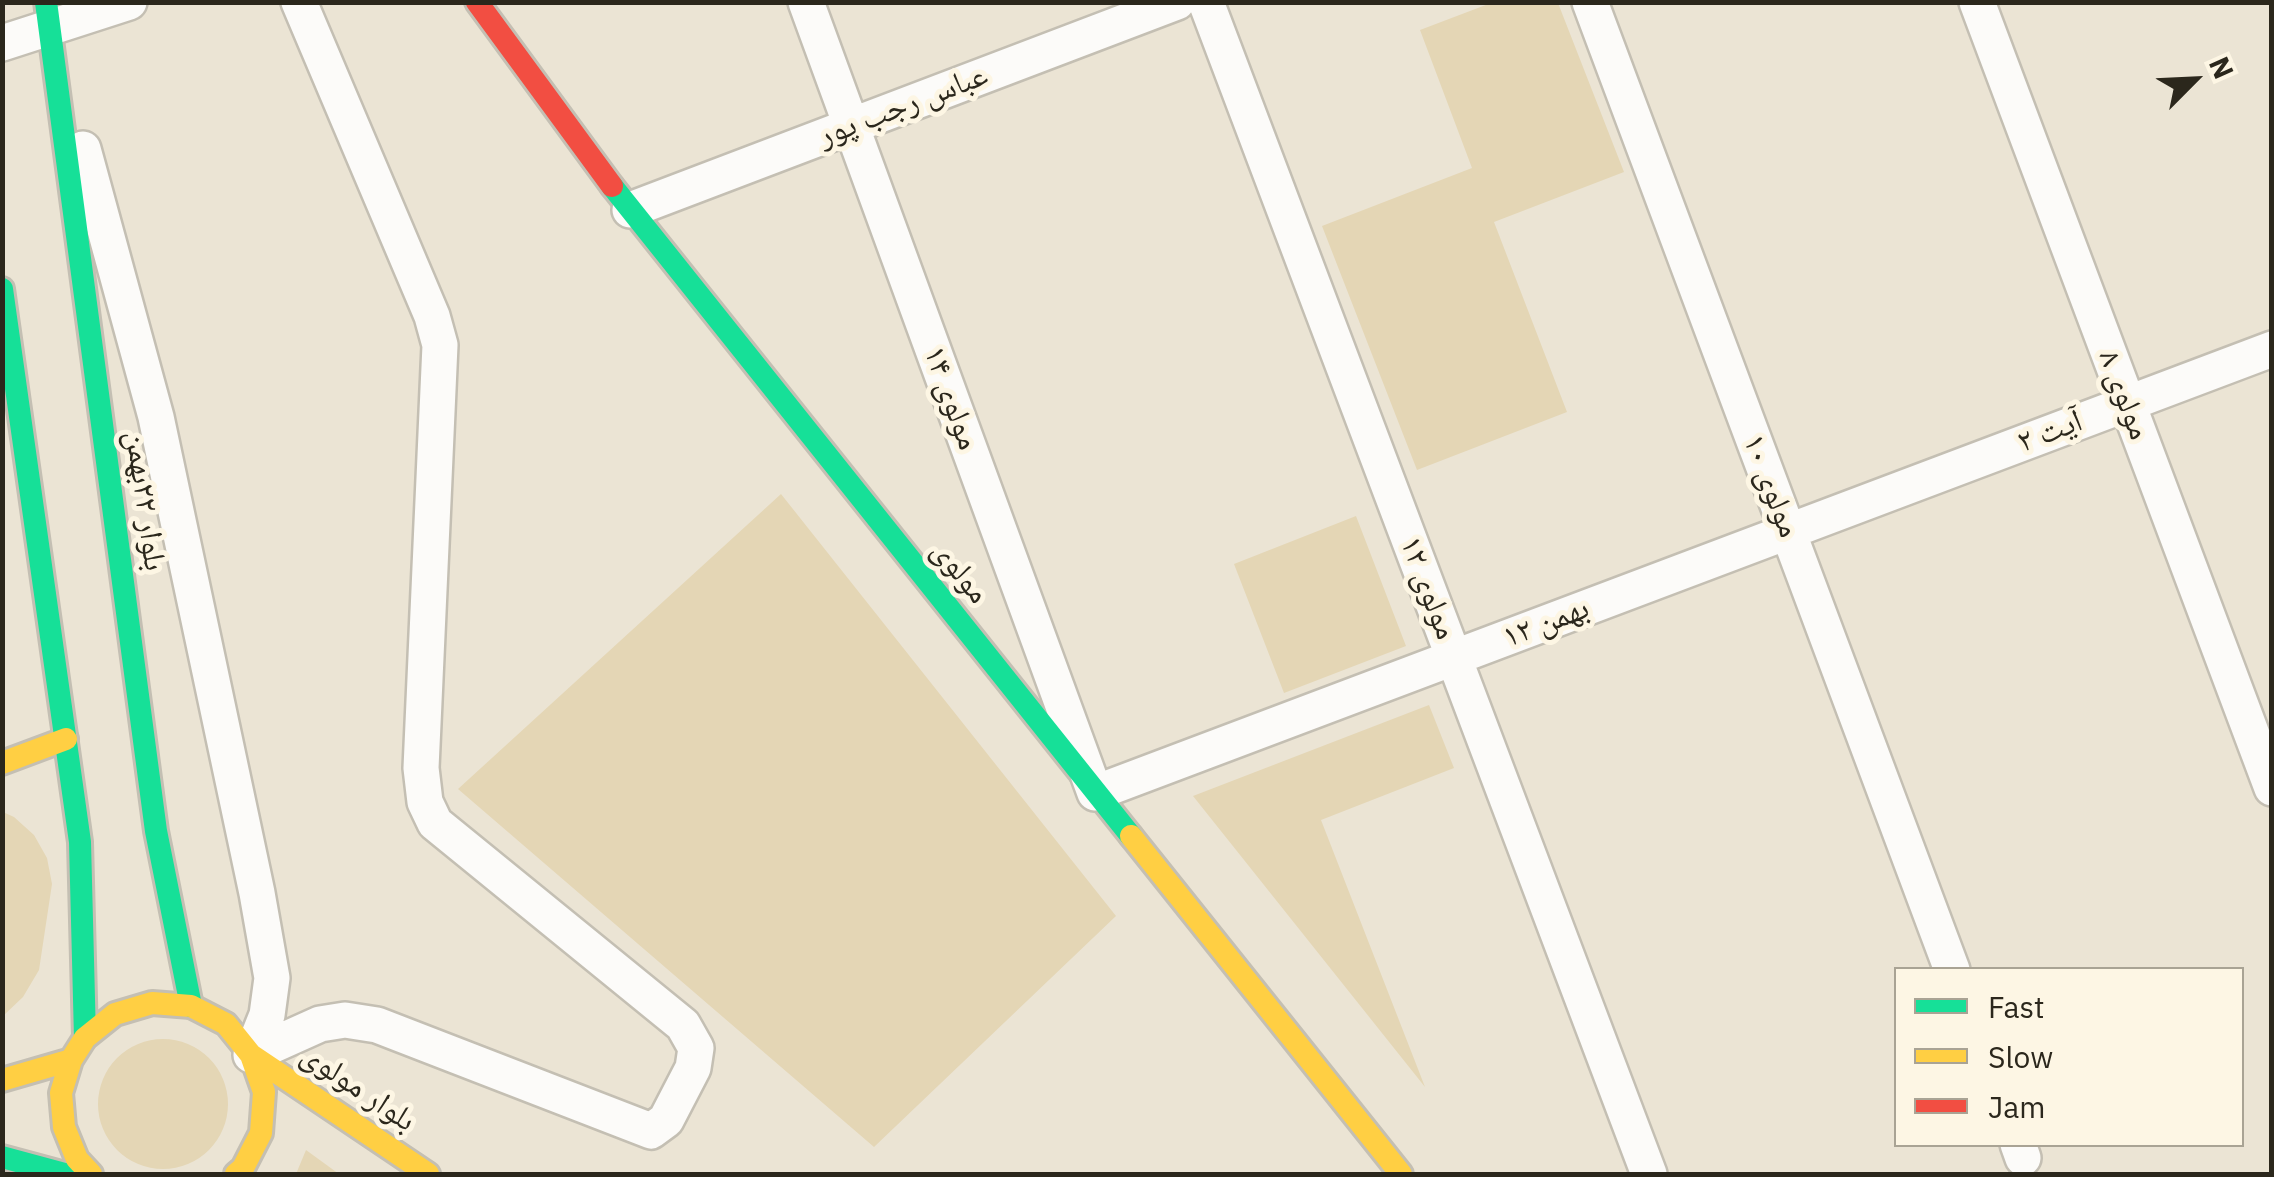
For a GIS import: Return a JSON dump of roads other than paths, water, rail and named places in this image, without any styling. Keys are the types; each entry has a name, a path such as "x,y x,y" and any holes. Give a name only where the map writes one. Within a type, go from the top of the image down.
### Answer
{"main road":[{"name":"مولوی","path":"478,2 630,210 1401,1174"},
{"name":"بلوار ۲۲بهمن","path":"48,15 156,832 190,1006"},
{"path":"2,290 80,842 86,1038"},
{"path":"2,762 66,739"},
{"path":"91,1174 76,1159 64,1127 62,1093 71,1060 86,1038 116,1014 152,1003 190,1006"},
{"name":"بلوار مولوی","path":"190,1006 226,1024 252,1055 428,1174"},
{"path":"236,1174 261,1132 264,1092 252,1055"},
{"path":"2,1080 71,1060"},
{"path":"2,1157 65,1174"}],"street":[{"path":"2,43 48,15 129,2"},
{"path":"252,1055 320,1024 345,1020 377,1025 651,1130 666,1120 693,1068 696,1048 683,1026 435,823 424,802 421,768 440,345 432,316 300,2"},
{"name":"مولوی ۱۴","path":"806,2 1095,793"},
{"name":"عباس رجب پور","path":"630,210 1177,2"},
{"name":"مولوی ۱۲","path":"1206,2 1649,1174"},
{"name":"مولوی ۱۰","path":"1590,2 1951,967"},
{"name":"مولوی ۸","path":"1977,2 2272,788"},
{"path":"48,15 156,417 257,893 272,978 267,1015 252,1055"},
{"name":"آیت ۲","path":"1884,495 2272,349"},
{"name":"بهمن ۱۲","path":"1095,793 1884,495"}]}
